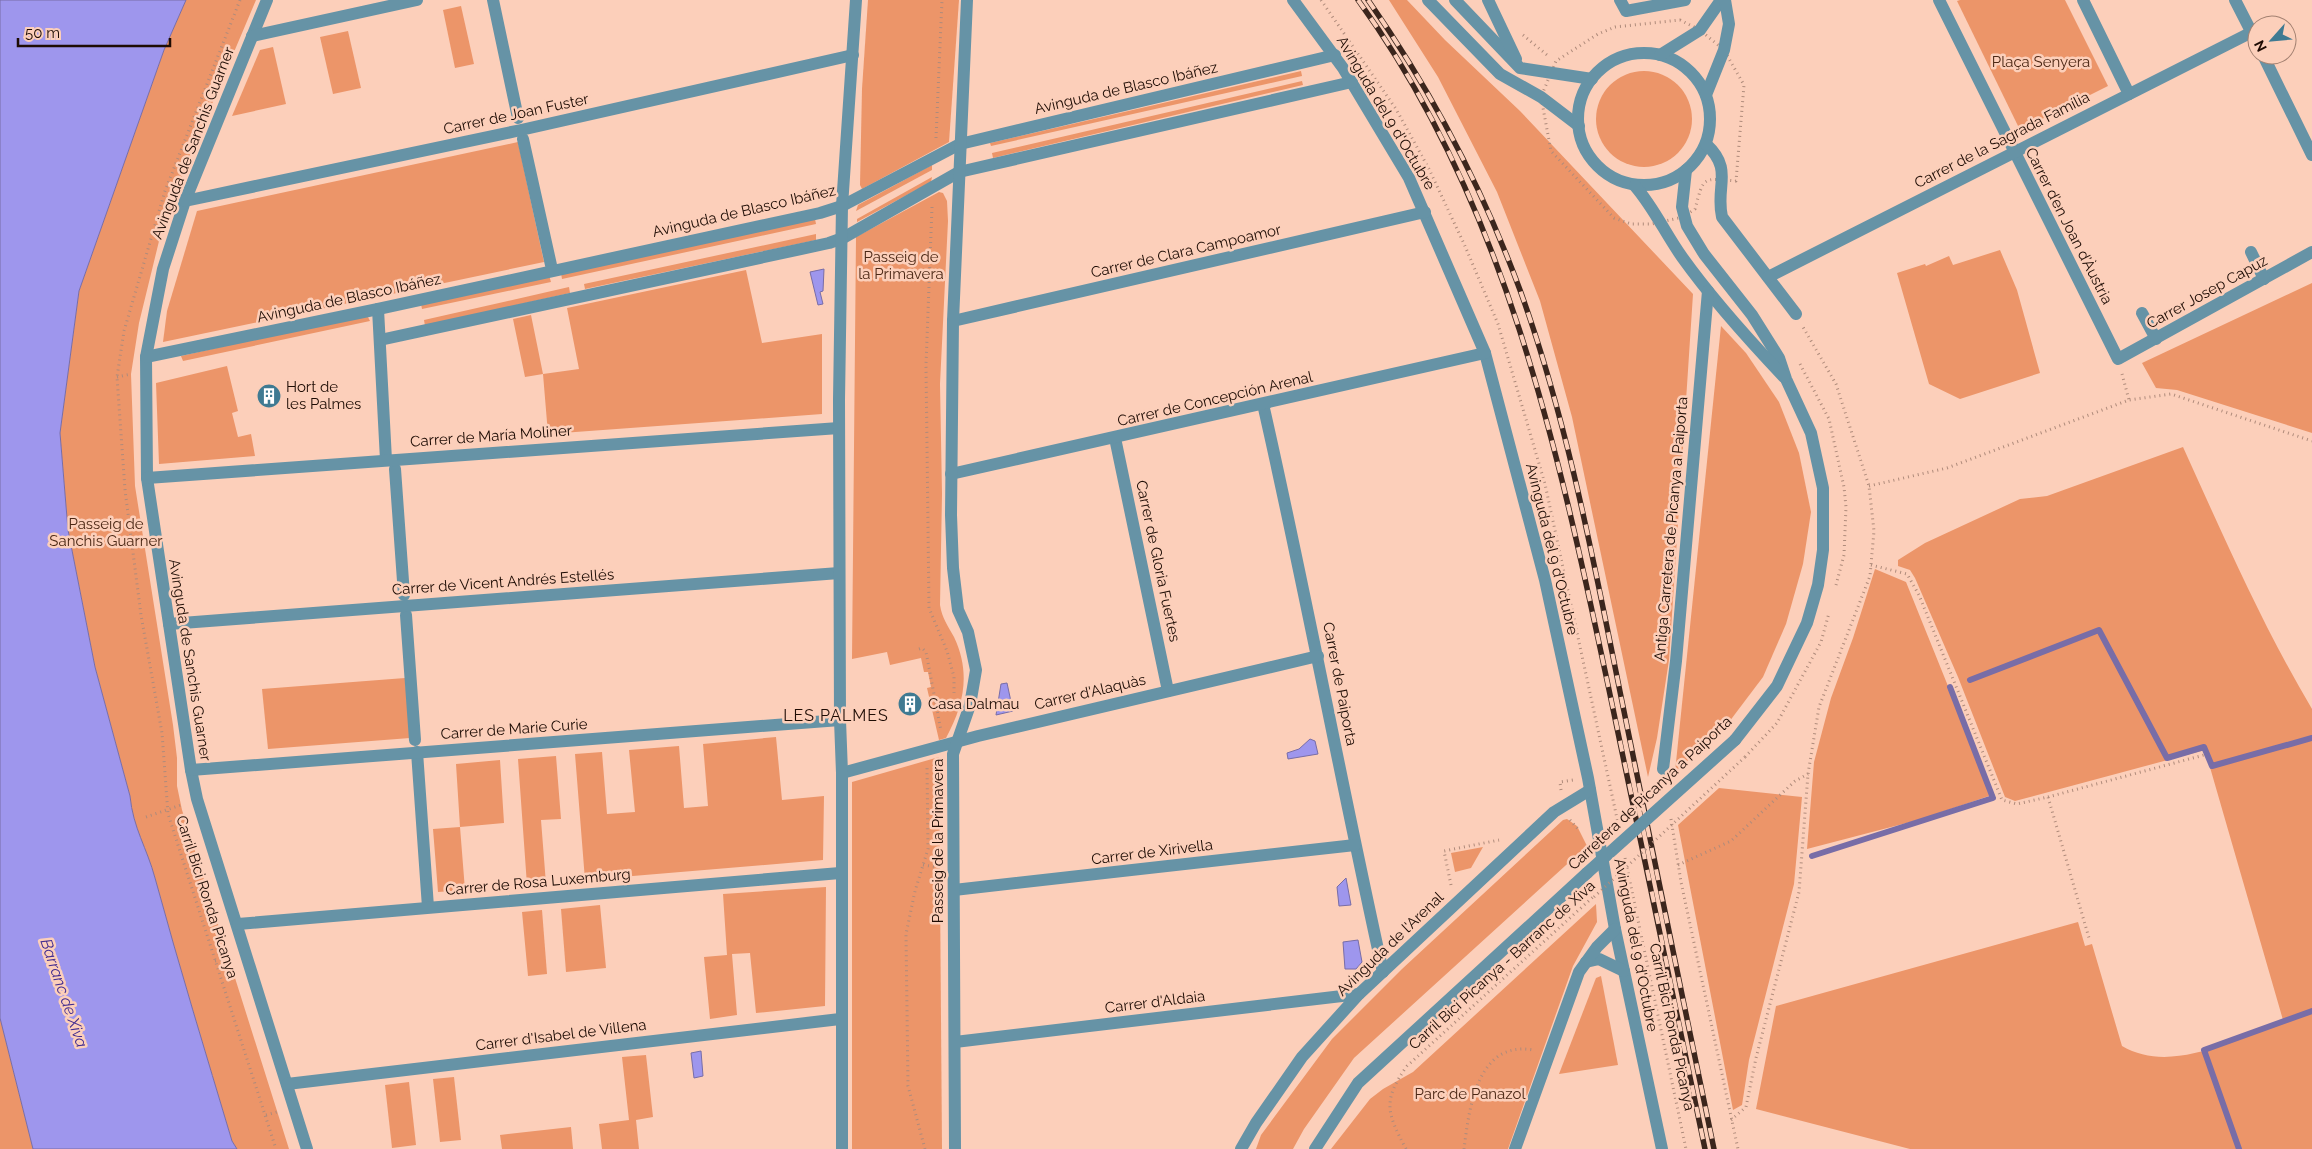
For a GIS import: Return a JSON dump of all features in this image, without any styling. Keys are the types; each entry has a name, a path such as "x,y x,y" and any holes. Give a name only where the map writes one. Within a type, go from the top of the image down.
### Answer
{"street":[{"name":"Avinguda de Sanchis Guarner","path":"267,0 185,201 163,269 146,357 147,478 197,799 238,924 307,1149"},
{"path":"252,36 417,0"},
{"path":"494,0 518,118"},
{"path":"842,1149 840,873 842,773 840,720 839,428 842,206 856,0"},
{"name":"Passeig de la Primavera","path":"955,1149 953,754 959,742 970,705 976,670 968,632 957,601 951,532 953,321 967,0"},
{"name":"Avinguda del 9 d'Octubre","path":"1293,0 1352,82 1409,178 1426,212 1484,354 1542,568 1590,790 1615,929 1662,1149"},
{"path":"1428,0 1500,74 1541,97 1579,126"},
{"path":"1455,0 1520,68 1592,79"},
{"path":"1488,0 1520,68"},
{"path":"1623,6 1685,0"},
{"path":"1660,55 1700,30 1721,0"},
{"path":"1706,95 1724,50 1729,24 1725,0"},
{"name":"Carrer d’en Joan d’Àustria","path":"1939,0 2118,359"},
{"path":"2083,0 2128,94"},
{"path":"2236,0 2247,23"},
{"name":"Carrer de la Sagrada Família","path":"1768,277 2128,94 2247,41"},
{"path":"1641,53 1660,55 1685,68 1695,77 1706,95 1710,112 1710,128 1706,144 1697,159 1686,170 1669,181 1635,186 1616,178 1602,169 1590,157 1583,142 1579,126 1579,110 1584,93 1592,79 1606,66 1623,57 1641,53"},
{"name":"Carrer de Joan Fuster","path":"185,201 521,130 853,55"},
{"name":"Avinguda de Blasco Ibáñez","path":"146,357 378,309 810,215 842,206 960,144 1335,56"},
{"path":"2268,65 2312,155"},
{"path":"380,340 843,238 959,172 1352,82"},
{"path":"523,139 551,264"},
{"path":"1706,144 1721,163 1723,180 1720,209 1722,217 1796,314"},
{"name":"Carretera de Picanya a Paiporta","path":"1315,1149 1358,1083 1735,740 1777,686 1807,623 1818,585 1824,519 1823,488 1819,460 1811,433 1773,346 1696,243 1683,217 1682,198 1686,170"},
{"name":"Carretera de Picanya a Paiporta","path":"1635,186 1661,223 1676,249 1708,291 1786,379"},
{"name":"Carrer de Clara Campoamor","path":"953,321 1426,212"},
{"path":"2251,252 2264,278"},
{"name":"Carrer Josep Capuz","path":"2118,359 2312,252"},
{"name":"Antiga Carretera de Picanya a Paiporta","path":"1663,769 1676,661 1708,291"},
{"path":"378,309 386,460"},
{"path":"2142,313 2156,339"},
{"name":"Carrer de Concepción Arenal","path":"951,474 1484,354"},
{"name":"Carrer de Paiporta","path":"1263,404 1318,656 1355,845 1383,972"},
{"name":"Carrer de María Moliner","path":"147,478 839,428"},
{"name":"Carrer de Gloria Fuertes","path":"1115,438 1168,691"},
{"path":"395,469 404,595"},
{"name":"Carrer de Vicent Andrés Estellés","path":"169,624 839,573"},
{"path":"406,615 428,907"},
{"name":"Carrer d'Alaquàs","path":"842,773 959,742 1318,656"},
{"name":"Carrer de Marie Curie","path":"191,770 416,746 840,720"},
{"name":"Avinguda de l'Arenal","path":"1241,1149 1256,1123 1302,1057 1359,994 1554,812 1590,790"},
{"name":"Carrer de Xirivella","path":"954,890 1355,845"},
{"name":"Carrer de Rosa Luxemburg","path":"238,924 840,873"},
{"path":"1515,1149 1579,972 1597,947 1615,929"},
{"path":"1586,962 1598,959 1624,971"},
{"name":"Carrer d'Aldaia","path":"955,1042 1359,994"},
{"name":"Carrer d'Isabel de Villena","path":"286,1084 840,1019"}],"path":[{"path":"936,141 942,0"},
{"path":"1551,151 1607,213 1630,224 1661,223 1683,217 1695,209 1698,191 1704,182 1710,179 1736,182 1744,85 1724,50 1700,30 1680,20 1615,27 1598,34 1556,61"},
{"path":"1732,1120 1746,1107 1756,1058 1799,892 1808,774 1819,707 1870,576 1874,532 1869,486 1836,384 1796,314"},
{"path":"2118,359 2129,400"},
{"path":"117,377 131,374"},
{"path":"1869,486 1947,468 2129,400 2171,394 2312,441"},
{"path":"1871,565 1907,574 1919,595 2002,800 2017,804 2204,755"},
{"path":"140,607 147,606"},
{"name":"Carril Bici Ronda Picanya","path":"141,615 163,754 167,810 276,1149"},
{"path":"918,649 922,648 926,652 942,739"},
{"path":"163,754 169,752"},
{"name":"Carril Bici Picanya - Barranc de Xiva","path":"1406,1149 1391,1120 1388,1108 1393,1087 1407,1066 1745,757"},
{"path":"925,1149 908,1086 906,934 928,849 927,762"},
{"path":"1678,865 1731,840 1795,781 1808,774"},
{"path":"2048,797 2089,938"},
{"path":"146,817 181,805"},
{"path":"1671,817 1678,865 1738,1149"},
{"path":"1618,822 1620,831"},
{"path":"1452,891 1444,851 1500,840"},
{"name":"Carril Bici Ronda Picanya","path":"1624,851 1686,1149"},
{"path":"923,866 941,867"},
{"path":"215,961 229,957"},
{"path":"1464,1149 1470,1106 1487,1066 1504,1052 1520,1048 1536,1050"},
{"path":"265,1115 277,1112"}],"green space":[{"name":"Passeig de Sanchis Guarner","path":"186,0 256,0 187,163 160,237 139,323 131,374 135,486 173,725 177,758 177,786 182,810 289,1149 237,1149 232,1141 152,867 134,818 130,796 95,667 68,530 60,433 79,291 164,50"},
{"path":"868,0 959,0 949,142 862,189 860,185 862,89"},
{"path":"1389,0 1407,0 1445,40 1520,111 1693,294 1669,660 1657,738 1648,777 1572,417 1540,301 1497,192 1438,77"},
{"name":"Plaça Senyera","path":"2065,0 2108,86 2020,130 1957,1"},
{"path":"461,6 474,64 455,68 443,10"},
{"path":"348,31 361,88 333,94 320,37"},
{"path":"273,47 286,104 232,116 260,50"},
{"path":"1301,71 1302,76 991,146 990,143"},
{"path":"1635,71 1653,71 1671,79 1684,92 1692,110 1689,138 1671,159 1653,167 1635,167 1617,159 1604,146 1596,128 1596,110 1604,92 1617,79"},
{"path":"1302,81 1303,85 993,158 992,153"},
{"path":"518,142 544,262 163,342 167,311 197,211"},
{"path":"932,165 932,170 856,211 858,205"},
{"path":"932,177 931,182 857,222 857,219"},
{"name":"Passeig de la Primavera","path":"939,192 943,193 947,201 948,221 940,384 942,494 940,605 959,650 964,676 961,701 952,726 946,738 939,740 927,688 931,687 928,672 924,672 921,658 890,665 887,652 852,659 856,237"},
{"path":"815,219 816,224 562,279 561,273"},
{"path":"816,234 816,240 585,289 584,284"},
{"path":"2000,250 2017,290 2040,373 1960,399 1929,384 1897,273 1925,264 1926,266 1949,256 1953,265"},
{"path":"746,270 762,343 822,334 822,414 548,434 543,374 579,369 567,308"},
{"path":"549,275 551,282 422,309 421,304"},
{"path":"2312,283 2312,433 2177,390 2156,388 2142,363"},
{"path":"569,287 570,293 425,326 424,320"},
{"path":"367,315 370,321 183,361 181,356"},
{"path":"531,315 543,374 525,377 513,319"},
{"path":"1721,326 1746,353 1779,402 1799,453 1811,512 1803,564 1786,624 1763,677 1726,726 1675,772"},
{"path":"227,366 238,411 232,413 238,437 251,434 255,456 159,464 156,383"},
{"path":"2183,447 2276,645 2312,709 2312,1149 1910,1149 1756,1109 1776,1006 2078,922 2085,946 2092,944 2122,1046 2141,1054 2161,1057 2182,1056 2224,1044 2283,1020 2205,750 2015,801 2005,797 1958,677 1915,578 1910,570 1898,566 1898,560 1925,543 2020,499 2047,496"},
{"path":"1875,569 1906,582 1992,795 1918,820 1807,849 1814,762 1831,698"},
{"path":"405,678 410,738 268,749 262,689"},
{"path":"776,737 782,800 824,796 823,860 585,880 575,754 602,752 607,814 635,812 629,750 679,746 684,808 708,806 703,744"},
{"path":"556,756 561,819 541,820 546,884 527,885 518,759"},
{"path":"939,757 942,1149 852,1149 852,782"},
{"path":"500,760 504,823 460,827 456,764"},
{"path":"1719,788 1802,797 1794,884 1749,1060 1742,1105 1733,1110 1678,825"},
{"path":"1567,819 1577,826 1587,846 1354,1058 1304,1129 1293,1149 1256,1149 1261,1135 1332,1039 1402,969 1563,820"},
{"path":"460,827 465,890 438,892 433,829"},
{"path":"1483,847 1471,868 1455,872 1451,853"},
{"path":"826,887 825,1006 756,1013 750,953 732,954 737,1015 710,1019 704,957 727,955 723,894"},
{"name":"Parc de Panazol","path":"1596,904 1597,922 1573,966 1508,1149 1331,1149 1370,1099 1383,1089 1413,1072"},
{"path":"600,905 606,968 566,972 561,909"},
{"path":"542,910 547,974 528,976 522,912"},
{"path":"1601,976 1618,1065 1559,1074 1596,978"},
{"path":"0,1018 1,1022 33,1149 0,1149"},
{"path":"646,1055 653,1117 636,1120 639,1149 602,1149 599,1124 629,1120 622,1057"},
{"path":"454,1077 461,1140 440,1142 433,1079"},
{"path":"409,1082 416,1145 392,1148 385,1085"},
{"path":"571,1127 573,1149 502,1149 500,1135"}],"water":[{"name":"Barranc de Xiva","path":"0,0 186,0 164,50 79,291 60,433 68,530 95,667 130,796 134,818 152,867 232,1141 237,1149 33,1149 0,1018"},
{"path":"824,269 823,291 820,292 823,304 818,305 810,272"},
{"path":"1007,683 1013,711 996,715 1001,684"},
{"path":"1310,739 1315,741 1318,754 1288,759 1287,753 1299,749"},
{"path":"1346,878 1351,905 1339,906 1337,887"},
{"path":"1358,940 1362,962 1356,969 1345,969 1343,942"},
{"path":"701,1051 703,1076 694,1078 691,1053"}],"waterway":[{"path":"1970,680 2099,630 2167,758 2204,747 2212,766 2312,738"},
{"path":"1812,856 1993,798 1950,687"},
{"path":"2239,1149 2204,1050 2312,1011"}],"railway":[{"path":"1358,0 1409,78 1452,159 1488,243 1519,329 1545,416 1589,595 1705,1149"},
{"path":"1368,0 1434,104 1472,177 1505,252 1538,343 1554,397 1581,506 1714,1149"}],"place":[{"name":"Hort de les Palmes","path":"269,396"},
{"name":"Casa Dalmau","path":"910,704"}],"district":[{"name":"LES PALMES","path":"836,715"}]}
